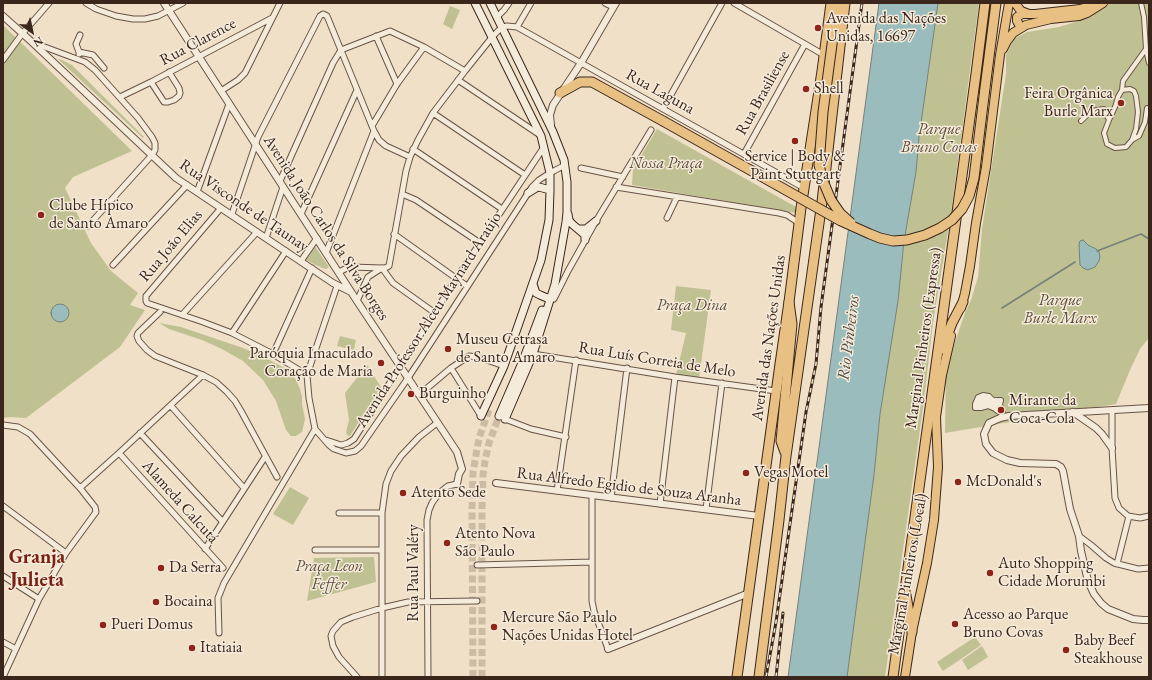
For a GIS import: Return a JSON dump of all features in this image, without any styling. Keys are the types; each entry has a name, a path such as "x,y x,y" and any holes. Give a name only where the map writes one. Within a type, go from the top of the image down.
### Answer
{"highway":[{"name":"Avenida das Nações Unidas","path":"738,677 776,391 790,302 799,223 831,3"},
{"path":"838,3 823,112 819,165 826,190 835,207 844,217 862,231"},
{"path":"759,677 786,456 822,202 845,3"},
{"name":"Marginal Pinheiros (Expressa)","path":"892,677 985,3"},
{"path":"560,94 580,82 592,82 641,108 830,215 880,238 907,240 926,236 952,220 962,209 969,196 974,178 996,3"},
{"path":"786,456 781,441 792,324 790,302"},
{"path":"936,365 948,331 963,302"},
{"path":"905,586 912,632"}],"main road":[{"path":"475,3 493,36 541,136 550,173 549,220 542,256 504,366 481,416"},
{"path":"490,3 560,148 565,165 567,182 566,222 555,284 533,354 502,417"},
{"name":"Marginal Pinheiros (Local)","path":"905,677 912,632 935,517 938,466 936,417 942,375 950,340 963,302 970,266 986,167 1000,55 1009,3"},
{"path":"1015,3 1021,11 1029,14"},
{"path":"1021,28 1017,22 1017,17 1022,14 1040,14 1080,9 1093,3"},
{"path":"1000,55 1011,36 1021,28 1030,24 1051,19 1079,16 1094,10 1103,3"},
{"path":"528,193 539,187 550,190"},
{"path":"567,212 569,220 585,235 585,240"},
{"path":"578,230 586,229 596,221"},
{"path":"533,284 536,293 551,298"},
{"path":"502,417 522,363 551,298"},
{"path":"489,410 522,329 525,308"}],"street":[{"path":"3,60 22,34 49,3"},
{"path":"86,3 96,9 116,16 133,19 144,19 158,16 184,3"},
{"name":"Avenida João Carlos da Silva Borges","path":"164,3 280,181 283,188 457,452 462,469 459,474 457,484"},
{"path":"221,91 238,80 245,73 280,3"},
{"path":"497,17 509,3"},
{"path":"324,277 347,268 388,267 390,264 406,171 413,149 422,131 433,113 493,36 502,28 510,26 517,27 531,3"},
{"path":"553,132 550,112 615,5 605,3"},
{"path":"663,108 722,3"},
{"path":"734,3 824,55"},
{"path":"1141,3 1149,63"},
{"path":"232,214 255,144 320,16 323,14 327,16 373,128 383,144 410,157"},
{"name":"Rua Visconde de Taunay","path":"3,16 169,171 186,185 232,214 337,286 352,293"},
{"name":"Rua Clarence","path":"120,97 272,18"},
{"name":"Rua Laguna","path":"517,27 804,188"},
{"path":"280,181 333,63 341,50 389,31 424,47 466,70"},
{"path":"78,60 80,52 76,44 80,35"},
{"path":"376,36 397,84"},
{"name":"Rua Visconde de Taunay","path":"33,43 90,65 120,97 152,137 156,148 152,155"},
{"name":"Rua Brasiliense","path":"744,154 805,44"},
{"path":"326,253 373,128 397,84 424,47"},
{"path":"1146,49 1123,81 1122,90 1104,133 1107,144 1115,148 1126,147 1132,140 1139,136 1145,122 1147,108"},
{"path":"80,52 93,55 104,68"},
{"path":"151,82 164,102 174,100 180,93 179,88 169,72"},
{"path":"458,80 541,136"},
{"path":"1122,90 1130,88 1134,91 1136,96 1138,112 1136,129 1132,140"},
{"path":"301,214 357,90"},
{"path":"197,192 229,104"},
{"path":"1081,121 1090,112 1104,109 1109,120"},
{"path":"433,113 525,175"},
{"path":"551,298 651,130"},
{"name":"Avenida Professor Alceu Maynard Araújo","path":"338,447 345,445 354,439 456,279 544,147"},
{"path":"413,149 502,209"},
{"path":"88,226 152,155"},
{"name":"Avenida Professor Alceu Maynard Araújo","path":"315,429 323,440 338,447 346,453 356,451 361,446 408,378 528,193 535,184 550,173 565,165"},
{"path":"581,168 623,177"},
{"path":"113,265 186,185"},
{"path":"616,187 779,213 787,215 799,223"},
{"path":"266,238 283,188"},
{"path":"402,194 416,200 480,243"},
{"path":"667,218 677,197"},
{"name":"Rua João Elias","path":"182,315 147,303 146,296 221,208"},
{"path":"257,232 182,315 232,333 273,354 307,375"},
{"path":"394,234 467,286"},
{"path":"300,261 317,238"},
{"path":"232,333 286,251"},
{"path":"366,267 368,277"},
{"path":"273,354 312,268"},
{"path":"357,301 368,277 382,268"},
{"path":"382,268 393,283 435,313"},
{"path":"219,633 218,598 224,583 315,429 309,398 307,375 337,286"},
{"path":"160,312 138,334 137,336 139,342 155,356 203,375 216,382 227,392 235,401 277,477"},
{"name":"Rua Luís Correia de Melo","path":"533,354 627,368 675,377 776,391"},
{"path":"419,395 451,368 469,356 478,357 504,366"},
{"path":"557,491 566,438 576,360"},
{"path":"451,368 481,416"},
{"path":"611,498 627,368"},
{"path":"80,488 203,375"},
{"path":"660,504 675,377"},
{"path":"706,509 722,383"},
{"path":"988,399 980,397 977,404 978,406 986,404 991,406 992,402 988,398 981,400 979,402 980,404 982,403 990,404 988,399 983,395 978,397 975,408 988,406 994,409 993,401 996,400 996,410 1000,412 998,406 998,400 999,400 998,404 1001,413 1004,412 1000,405 1001,400"},
{"path":"171,406 244,488"},
{"path":"1149,408 1009,416 1000,418 990,423 984,434 986,444 993,453 1007,460 1020,463 1056,464 1061,467 1070,509 1079,536 1088,581 1097,599 1108,609 1133,619 1149,620"},
{"path":"1112,410 1112,448 1117,503 1119,508 1129,516 1140,518 1149,516"},
{"path":"1073,412 1096,428 1112,448"},
{"path":"502,417 531,429 566,438"},
{"path":"382,677 382,513 386,484 391,471 401,456 411,445 437,423"},
{"path":"3,425 18,427 30,434 80,488 96,510 95,514 74,540 39,599 3,677"},
{"path":"140,433 222,521"},
{"path":"348,443 356,451"},
{"name":"Alameda Calcutá","path":"119,453 223,568"},
{"path":"205,549 222,521 266,457"},
{"name":"Rua Alfredo Egidio de Souza Aranha","path":"496,483 759,516"},
{"name":"Rua Paul Valéry","path":"428,677 427,515 432,503 439,493 448,486 457,484"},
{"path":"592,496 592,601 594,611 608,649 749,593"},
{"path":"3,506 66,553"},
{"path":"339,512 382,513"},
{"path":"1117,564 1129,516"},
{"path":"1079,536 1106,558 1117,564 1138,569 1149,568"},
{"path":"315,550 382,550"},
{"path":"477,565 592,562"},
{"path":"3,576 39,599"},
{"path":"357,677 335,651 333,646 333,631 341,622 382,608 408,602 477,601"},
{"path":"3,642 16,649"}],"green space":[{"name":"Parque Bruno Covas","path":"938,3 979,3 951,213 933,323 923,408 885,677 847,677 874,475 880,414 898,301 906,227 916,172 919,137"},
{"name":"Parque Burle Marx","path":"1106,3 1149,3 1149,338 1140,349 1116,404 945,433 946,368 978,277 982,229 1006,74 1006,55 1014,39 1027,32 1059,27 1088,18"},
{"path":"450,6 460,10 452,29 443,24"},
{"name":"Clube Hípico de Santo Amaro","path":"3,25 132,151 73,177 65,188 91,243 111,271 138,293 130,305 145,310 120,347 26,418 3,418"},
{"path":"58,59 72,65 144,137 143,138"},
{"name":"Nossa Praça","path":"657,129 796,207 796,213 632,185 633,169"},
{"path":"314,245 329,267 326,269 304,259"},
{"name":"Praça Dina","path":"676,286 711,290 699,379 676,375 686,333 671,330"},
{"path":"159,323 181,327 243,348 288,370 295,378 302,397 305,419 302,432 296,436 291,436 286,430 276,401 263,380 243,361 222,349 202,340 169,329"},
{"path":"340,336 356,340 354,350 337,346"},
{"path":"367,365 381,387 350,436 347,435 346,432 349,420 345,393"},
{"path":"290,487 309,498 293,525 273,514"},
{"name":"Praça Leon Feffer","path":"374,557 376,582 307,601 314,558"},
{"path":"975,637 981,645 961,659 955,650"},
{"path":"982,646 988,657 968,670 962,660"},
{"path":"955,650 961,659 943,671 937,662"}],"water":[{"name":"Rio Pinheiros","path":"879,3 938,3 919,137 916,172 904,241 898,301 880,414 874,475 847,677 788,677"},
{"path":"1083,240 1099,252 1100,257 1095,267 1088,270 1080,265 1079,244 1080,241"},
{"path":"56,304 64,304 69,309 67,320 64,322 56,322 51,317 51,309"}],"waterway":[{"path":"1097,251 1141,234 1149,239"},
{"path":"1002,308 1075,262"}],"tunnel":[{"path":"473,677 473,472 479,438 489,410"},
{"path":"482,677 483,475 489,443 499,416"}],"railway":[{"path":"766,677 776,622 806,412 816,364 821,307 862,3"},
{"path":"776,677 783,613"}],"place":[{"name":"Avenida das Nações Unidas, 16697","path":"818,28"},
{"name":"Shell","path":"806,89"},
{"name":"Feira Orgânica Burle Marx","path":"1121,103"},
{"name":"Service | Body & Paint Stuttgart","path":"795,141"},
{"name":"Clube Hípico de Santo Amaro","path":"41,215"},
{"name":"Museu Cetrasa de Santo Amaro","path":"448,349"},
{"name":"Paróquia Imaculado Coração de Maria","path":"381,363"},
{"name":"Burguinho","path":"411,394"},
{"name":"Mirante da Coca-Cola","path":"1001,410"},
{"name":"Vegas Motel","path":"746,473"},
{"name":"McDonald's","path":"958,482"},
{"name":"Atento Sede","path":"403,493"},
{"name":"Atento Nova São Paulo","path":"447,543"},
{"name":"Da Serra","path":"161,568"},
{"name":"Auto Shopping Cidade Morumbi","path":"990,573"},
{"name":"Bocaina","path":"156,602"},
{"name":"Acesso ao Parque Bruno Covas","path":"955,624"},
{"name":"Pueri Domus","path":"103,625"},
{"name":"Mercure São Paulo Nações Unidas Hotel","path":"494,627"},
{"name":"Itatiaia","path":"192,648"},
{"name":"Baby Beef Steakhouse","path":"1066,650"}],"district":[{"name":"Granja Julieta","path":"37,570"}]}
